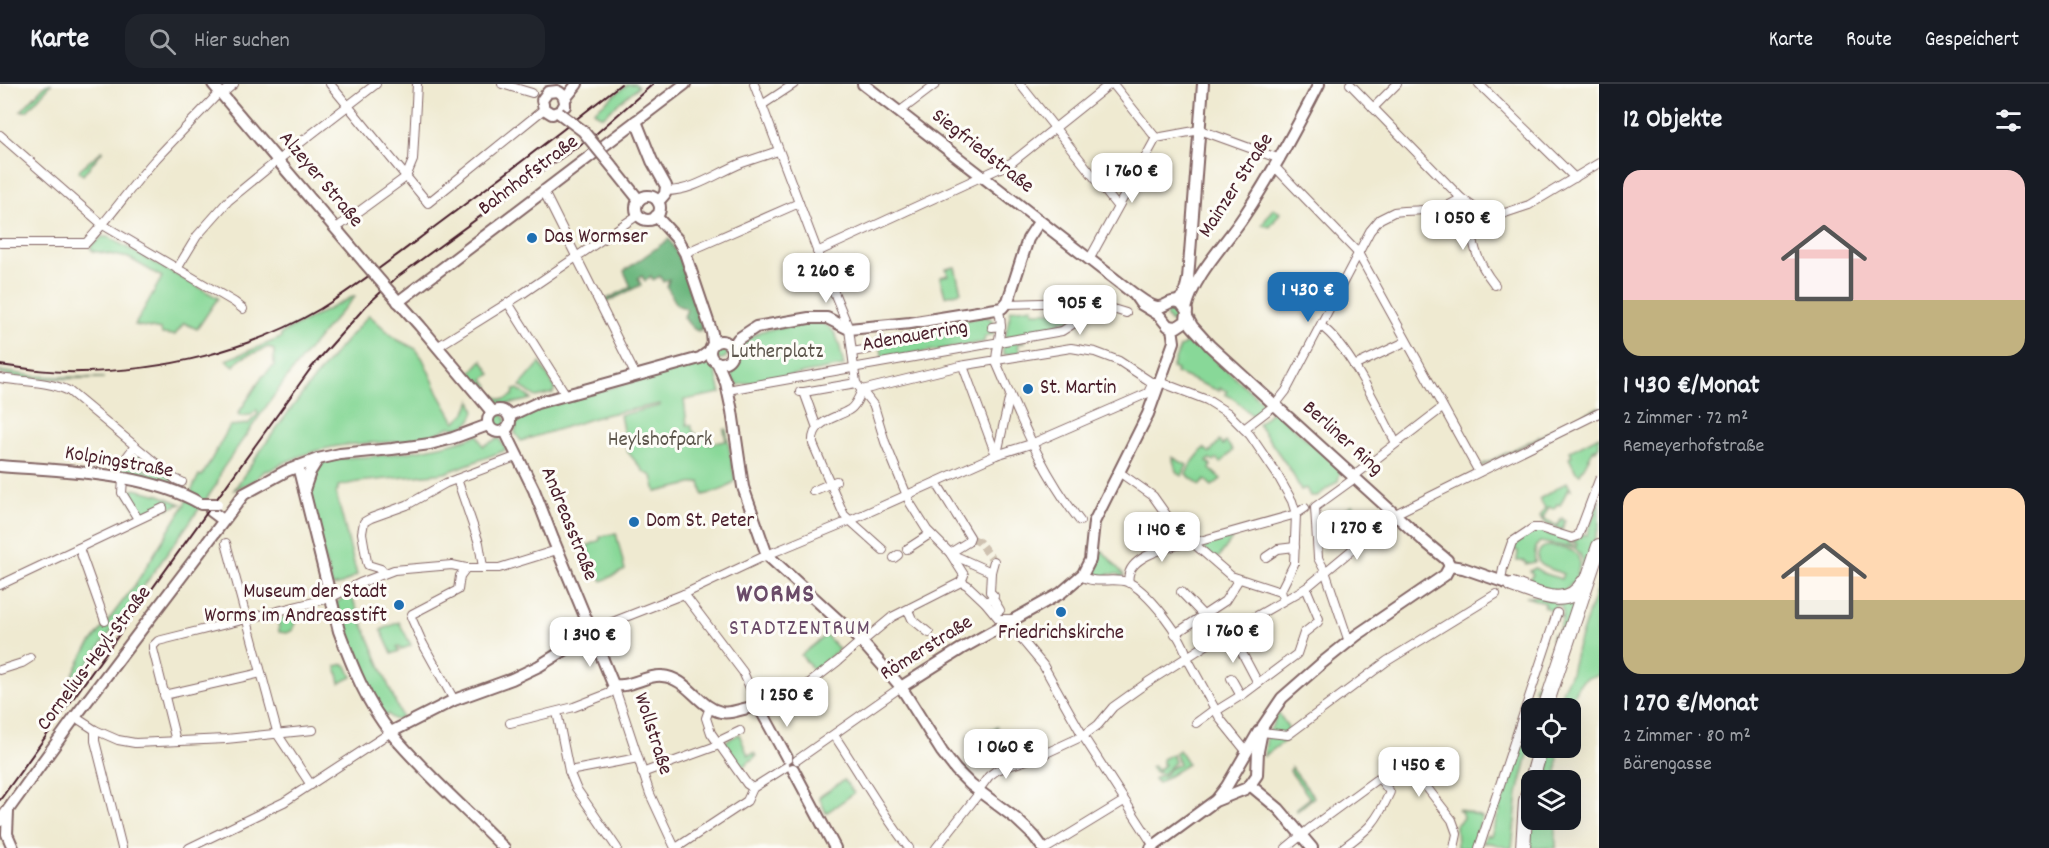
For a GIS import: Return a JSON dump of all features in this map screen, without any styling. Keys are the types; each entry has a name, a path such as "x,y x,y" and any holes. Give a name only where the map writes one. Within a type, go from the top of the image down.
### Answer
{"highway":[{"path":"1556,698 1595,570 1599,546"},
{"path":"1506,583 1562,599 1574,595 1595,570"},
{"path":"1549,698 1595,570"},
{"path":"1515,848 1519,795 1530,758"},
{"path":"1523,848 1526,801 1538,758"}],"street":[{"path":"0,243 86,243 154,161 218,90 234,84"},
{"path":"330,84 428,203 544,109"},
{"path":"177,269 197,236 212,217 238,192 376,84"},
{"path":"335,229 406,177 413,160 417,84"},
{"path":"502,84 532,93"},
{"path":"571,84 555,96 550,113 544,109 542,100 555,96 577,84"},
{"name":"Bahnhofstraße","path":"398,302 685,84"},
{"path":"754,84 778,151 785,159 817,252 849,329 856,383 874,406 885,442 910,503 930,534 950,553 964,575 961,582 888,620 807,685 792,700 763,714"},
{"path":"762,105 795,84"},
{"name":"Siegfriedstraße","path":"863,84 1134,294 1153,306 1164,305"},
{"path":"899,112 936,84"},
{"path":"1020,84 1117,206"},
{"path":"817,252 1011,163 1112,84 1156,138"},
{"path":"1177,302 1182,320 1166,325 1161,318 1164,305 1177,302 1184,296 1186,290 1203,84"},
{"name":"Mainzer Straße","path":"1081,576 1090,560 1094,522 1144,423 1156,382 1174,342 1193,289 1278,163 1319,84"},
{"path":"1350,84 1461,198 1477,211 1488,216 1509,213 1529,205 1599,163"},
{"path":"1373,108 1397,84"},
{"path":"1479,84 1575,178"},
{"name":"Alzeyer Straße","path":"218,90 398,302"},
{"path":"555,96 639,200"},
{"path":"636,121 652,161 665,183 666,191 658,202 659,210 656,216 648,220 638,215 636,208 639,200 651,197 658,202"},
{"path":"1089,260 1156,138 1200,130 1278,163 1358,253 1479,472"},
{"path":"0,135 103,225 243,309"},
{"path":"666,191 679,191 694,186 742,163 778,151"},
{"path":"543,190 636,376"},
{"path":"1244,429 1275,405 1286,391 1370,231 1386,215 1407,210 1440,210 1461,198"},
{"path":"685,253 799,203"},
{"path":"1477,211 1472,226 1474,242 1482,265 1495,285"},
{"path":"437,347 508,303 519,291 577,257 638,215"},
{"path":"656,216 677,239 685,253 721,348 730,386 743,487 767,555 861,641 901,687 956,770 1015,818 1045,848 1124,801"},
{"path":"1039,222 1028,239 1002,307 997,327 996,360 1031,444 1055,487 1080,521"},
{"path":"1190,252 1201,261 1212,260"},
{"name":"Siegfriedstraße","path":"1134,294 1141,304 1161,318"},
{"path":"398,302 492,412"},
{"name":"Adenauerring","path":"849,329 1002,307 1073,302 1110,308 1126,314"},
{"path":"508,303 566,395"},
{"name":"Adenauerring","path":"730,386 854,368 1062,331 1087,315 1092,304"},
{"path":"509,416 531,405 700,358 760,326 809,318 827,318 849,329"},
{"name":"Berliner Ring","path":"1182,320 1192,326 1210,346 1447,560 1450,566"},
{"path":"1321,326 1329,332 1354,366 1396,443"},
{"path":"1354,366 1406,342"},
{"path":"862,390 963,366 1063,349 1077,348 1095,352 1125,363 1156,382 1208,401 1228,413 1244,429 1278,476 1296,513 1294,564 1282,596 1265,613 1148,682 1109,711 1098,725 1083,736 1044,754 997,770 989,776 936,848"},
{"path":"852,352 870,349"},
{"path":"963,366 996,455"},
{"path":"0,378 50,384 62,388 75,396 175,479 182,482"},
{"path":"189,848 284,802 391,732 454,700 525,673 555,657 600,627 732,574 767,555 996,455 1031,444 1148,393 1156,382"},
{"path":"817,428 802,392 856,383"},
{"path":"862,390 852,409 817,428 812,437 844,515 883,550"},
{"path":"996,455 1004,432 1011,394"},
{"path":"1129,583 1129,570 1141,560 1168,547 1191,543 1309,508 1355,477 1442,408"},
{"path":"496,410 502,410 509,416 510,423 505,431 495,432 488,425 488,418 496,410"},
{"path":"1119,472 1153,496 1170,520 1191,543 1226,573 1282,596 1306,588 1395,514 1599,413"},
{"path":"223,520 214,508 298,466 340,454 430,444 488,425"},
{"name":"Andreasstraße","path":"505,431 534,490 592,633"},
{"path":"135,446 120,465 120,478 122,493 138,519"},
{"path":"384,573 381,569 368,565 362,533 364,522 407,505 457,479 518,456"},
{"path":"304,491 318,459"},
{"name":"Kolpingstraße","path":"0,466 120,478 164,488 214,508"},
{"path":"298,466 339,631 359,678 391,732 504,848"},
{"path":"457,479 479,543 483,567"},
{"path":"1215,801 1227,786 1246,751 1275,707 1288,692 1349,642 1445,575 1450,566 1506,583 1512,542 1530,529 1540,528 1572,538 1578,536 1599,480"},
{"path":"813,491 832,482"},
{"path":"936,482 971,539 950,553"},
{"name":"Cornelius-Heyl-Straße","path":"0,821 75,717 244,494"},
{"path":"0,585 163,508"},
{"path":"1309,508 1318,558 1325,571 1349,642"},
{"path":"907,549 930,534"},
{"path":"226,543 278,735 311,784"},
{"path":"1266,557 1278,549 1295,547"},
{"path":"79,548 105,621"},
{"path":"176,741 153,645 158,641 330,598 384,573 429,566 505,567 557,550"},
{"path":"950,553 991,573"},
{"path":"991,598 991,573 994,561"},
{"path":"454,700 411,618 412,614 458,591 458,580 466,568"},
{"path":"1081,576 1092,581 1129,583 1144,593 1158,607 1186,651 1187,658 1215,710 1246,751"},
{"name":"Römerstraße","path":"676,848 747,801 753,788 834,735 1005,616 1061,593 1081,576"},
{"path":"1175,633 1225,601 1239,579"},
{"path":"961,582 991,598 1043,665 1083,736 1152,847 1215,801 1245,789 1253,782 1262,729"},
{"path":"1196,723 1241,696 1297,654 1304,633 1319,619 1306,588"},
{"path":"1181,592 1203,615"},
{"path":"684,594 694,603 743,672 751,690 754,706"},
{"path":"1262,729 1288,735 1387,661 1496,594"},
{"path":"908,610 912,619 929,633"},
{"path":"1479,848 1557,613"},
{"path":"1231,632 1258,683"},
{"name":"Wollstraße","path":"592,633 608,676 614,685 642,773 660,818 676,848"},
{"path":"0,670 30,658"},
{"path":"164,695 261,672"},
{"path":"510,723 556,712 610,693 614,685 651,676 666,676 684,685 708,706 726,713 754,706 761,710 836,848"},
{"path":"1232,678 1241,696"},
{"path":"708,706 706,722 718,744 747,784 753,788"},
{"path":"556,712 568,771 576,788 617,848"},
{"path":"75,717 95,730 128,742 278,735 313,730"},
{"path":"95,730 95,741 122,848"},
{"path":"642,773 718,744 740,731"},
{"path":"834,735 909,848"},
{"path":"568,771 638,758"},
{"path":"1286,848 1399,762 1407,762 1450,818 1457,834 1454,848"},
{"path":"1343,848 1372,826 1385,804 1390,792 1379,778"},
{"path":"1253,782 1280,808 1312,848"},
{"path":"8,810 8,834 12,848"},
{"path":"0,841 12,848"}],"green space":[{"path":"46,84 51,84 27,111 21,111"},
{"path":"628,84 635,84 638,87 603,116 594,111"},
{"path":"103,150 83,175 79,172 80,169"},
{"path":"1273,208 1280,213 1270,227 1262,225"},
{"path":"102,237 108,237 218,298 197,329 184,323 175,335 162,334 161,330 135,325 162,277 129,258 93,251 90,247"},
{"path":"669,239 678,255 703,331 700,328 699,331 695,330 687,321 684,317 687,309 677,305 667,287 669,279 663,282 660,276 653,280 651,276 645,281 642,276 638,278 641,285 607,302 605,300 631,287 624,271"},
{"path":"955,267 961,292 945,296 940,277 948,275 946,269"},
{"path":"354,296 301,359 268,403 221,471 217,484 77,679 72,676 86,650 135,585 230,426 248,424 258,414 257,410 251,415 240,416 238,414 262,377 274,366 274,350 268,347 245,357 234,366 226,360 281,338 281,334 286,331"},
{"path":"1174,306 1180,308 1182,314 1180,320 1174,322 1168,320 1166,314 1168,308"},
{"path":"1032,307 1032,312 1080,312 1080,307 1088,310 1075,320 1061,320 1060,329 1005,338 1011,310"},
{"path":"369,315 396,339 416,349 455,422 466,412 471,400 475,411 471,419 462,427 449,427 423,438 348,445 316,451 266,470 255,480 234,490 298,400"},
{"path":"985,316 993,320 994,334 985,336 984,342 883,359 878,335"},
{"name":"Lutherplatz","path":"817,322 825,324 834,333 844,366 738,385 732,379 731,368 744,342 761,331"},
{"path":"1024,341 1018,344 1020,353 1003,355 1003,344"},
{"path":"1187,343 1198,345 1267,406 1253,416 1225,394 1227,391 1220,388 1219,391 1176,373 1177,370 1172,368 1180,347"},
{"path":"718,345 724,345 728,352 724,359 718,359 714,355 714,349"},
{"path":"482,360 491,374 484,379 496,397 509,398 513,395 514,390 518,389 531,399 501,404 489,398 468,376"},
{"path":"540,363 555,388 553,393 536,397 520,386"},
{"name":"Heylshofpark","path":"699,364 700,366 709,364 715,369 721,393 684,400 687,425 691,425 698,436 706,437 708,444 726,441 724,430 726,429 735,480 720,490 703,495 700,482 656,492 652,476 644,472 627,451 620,415 660,406 660,404 604,415 521,441 515,433 516,425 524,414 534,408"},
{"path":"0,371 34,376 104,378 24,379 0,374"},
{"path":"1599,407 1599,409 1481,466 1482,465"},
{"path":"1273,410 1341,469 1338,481 1317,496 1310,496 1306,488 1301,490 1291,471 1258,424"},
{"path":"499,414 504,416 506,421 504,426 499,428 494,426 492,421 494,416"},
{"path":"478,435 483,446 499,438 506,450 445,473 338,486 336,493 357,575 342,584 332,586 311,502 312,479 320,465 340,458 402,453 453,443"},
{"path":"1599,436 1599,445 1596,450 1594,449 1580,474 1576,472 1569,458 1572,456 1570,451"},
{"path":"1219,441 1223,445 1226,442 1233,450 1221,463 1216,459 1207,461 1211,465 1210,469 1221,479 1212,486 1205,480 1200,485 1186,474 1204,448 1210,453"},
{"path":"134,452 143,457 140,461 145,465 148,462 151,463 144,469 147,472 153,463 175,481 175,484 125,471 122,467 126,461 130,464 136,457 132,454"},
{"path":"1172,457 1187,465 1182,476 1177,473"},
{"path":"1567,482 1571,490 1568,489 1560,505 1557,504 1554,509 1549,507 1543,518 1557,526 1562,518 1565,521 1562,530 1548,525 1540,517 1545,508 1539,499"},
{"path":"135,489 160,495 181,504 167,509 164,504 140,515 126,494 126,491"},
{"path":"1599,498 1599,527 1582,577 1569,595 1551,593 1569,591 1576,581 1581,570 1582,559 1575,548 1577,544 1572,542 1583,534 1587,535"},
{"path":"1352,505 1359,511 1338,520 1338,514"},
{"path":"1536,530 1570,540 1568,544 1574,546 1573,548 1540,542 1535,551 1535,562 1526,564 1525,561 1517,561 1518,551 1513,549 1515,543"},
{"path":"616,533 625,570 602,581 595,568 589,563 591,561 587,546 600,540 600,537"},
{"path":"1230,536 1232,539 1219,557 1213,559 1201,546 1203,544"},
{"path":"1096,546 1124,575 1120,579 1119,574 1108,574 1108,579 1089,576 1095,562"},
{"path":"1551,546 1574,552 1579,561 1575,579 1563,590 1547,589 1529,580 1533,574 1530,571 1535,568 1561,579 1563,574 1543,566 1538,561 1540,550"},
{"path":"1599,582 1596,623 1599,675 1582,682 1573,698 1560,698 1571,673"},
{"path":"1580,592 1543,698 1537,698 1539,691 1534,689 1536,683 1541,684 1556,641 1551,639 1553,634 1557,636 1563,618 1559,617 1563,615 1563,612 1560,605 1557,605 1554,611 1544,607 1545,603 1526,597"},
{"path":"350,593 402,718 400,719 393,719 388,714 385,716 361,676 349,647 336,603"},
{"path":"293,616 295,623 293,630 287,633 279,632 278,619"},
{"path":"399,622 411,645 401,650 399,646 397,647 399,651 392,654 381,630"},
{"path":"826,635 839,649 814,671 801,655"},
{"path":"343,664 347,666 352,677 340,683 336,666"},
{"path":"1279,714 1288,727 1286,740 1264,756 1267,737"},
{"path":"997,727 1001,742 997,753 989,730"},
{"path":"986,731 997,757 992,767 981,735 968,739 968,737"},
{"path":"739,734 748,755 754,753 756,756 741,768 723,743"},
{"path":"1011,738 1021,754 1027,755 1003,762 1004,743"},
{"path":"1521,744 1521,758 1527,758 1524,770 1521,770 1512,848 1483,843 1486,835 1491,836 1500,810 1495,808 1497,802 1502,803"},
{"path":"1179,750 1188,764 1158,783 1154,779 1165,775 1169,769 1179,764 1175,753"},
{"path":"1172,754 1175,762 1163,774 1155,772 1151,767 1153,766 1158,771 1165,764 1162,759"},
{"path":"1541,758 1558,758 1557,770 1537,770"},
{"path":"1291,767 1314,797 1297,811 1296,809 1310,798 1290,771"},
{"path":"844,780 854,793 826,813 819,797"},
{"path":"1458,809 1482,817 1472,848 1457,848 1456,825 1463,818"},
{"path":"1530,830 1556,830 1556,848 1526,848"}],"tunnel":[{"path":"973,539 979,542 994,561"}],"railway":[{"path":"0,365 71,372 143,368 205,356 293,324 336,299 381,267 621,84"},
{"path":"0,800 311,368 366,306 396,278 597,133 653,84"}],"place":[{"name":"Das Wormser","path":"532,238"},
{"name":"St. Martin","path":"1028,389"},
{"name":"Dom St. Peter","path":"634,522"},
{"name":"Museum der Stadt Worms im Andreasstift","path":"399,605"},
{"name":"Friedrichskirche","path":"1061,612"}],"district":[{"name":"WORMS","path":"776,595"},
{"name":"STADTZENTRUM","path":"800,629"}]}
